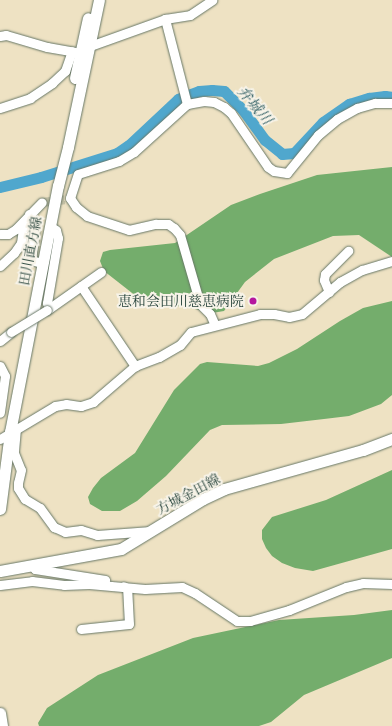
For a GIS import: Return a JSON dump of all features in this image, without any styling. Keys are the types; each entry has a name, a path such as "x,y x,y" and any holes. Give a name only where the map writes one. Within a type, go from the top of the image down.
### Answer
{"main road":[{"name":"田川直方線","path":"65,146 76,52 91,0"},
{"name":"田川直方線","path":"0,509 6,434 38,262 90,46 98,0"},
{"name":"田川直方線","path":"0,454 6,434 51,227 56,185"},
{"name":"方城金田線","path":"0,571 121,549 203,499 224,490 363,450 392,440"},
{"path":"0,713 2,726"}],"street":[{"path":"0,36 6,35 47,47 76,52 164,18 190,15 200,4 212,0"},
{"path":"164,18 186,99"},
{"path":"0,108 30,98 52,84 65,71 76,52"},
{"path":"186,99 214,102 231,113 268,167 287,173 301,158 318,135 337,119 357,108 375,104 392,103"},
{"path":"186,99 134,152 119,161 78,174 67,198 87,216 129,230 156,224 168,224 174,228 180,235 200,304 210,314 215,325"},
{"path":"0,234 8,234 16,229 42,202"},
{"path":"26,217 35,222 31,260 38,262"},
{"path":"0,266 14,254 21,242 26,217"},
{"path":"48,309 47,303 58,238 56,230 51,227"},
{"path":"329,292 324,280 325,274 348,251"},
{"path":"152,530 97,535 81,530 65,532 54,526 40,508 25,499 18,488 21,470 6,434 55,406 66,404 81,406 93,402 135,366 159,357 180,345 191,332 260,314 289,316 302,314 340,282 362,270 392,261"},
{"path":"0,341 11,332 48,309 101,272"},
{"path":"81,286 135,366"},
{"path":"0,366 5,376 0,413"},
{"path":"32,566 35,569 102,579 127,588"},
{"path":"0,585 32,582 64,585 88,584 145,590 182,588 195,593 237,621 250,621 289,610 346,587 363,582 392,584"},
{"path":"81,629 129,624 127,588"}],"green space":[{"path":"392,167 392,257 359,235 333,236 274,259 245,282 224,311 212,313 182,306 166,307 141,300 104,271 100,261 103,252 110,250 175,243 231,205 317,175"},
{"path":"392,301 392,395 381,404 349,416 281,424 222,425 210,430 166,476 137,501 120,511 102,511 90,504 88,497 93,488 101,478 135,453 174,390 200,364 207,362 258,366 269,363 297,349 363,308"},
{"path":"392,470 392,549 313,571 295,568 282,563 272,556 266,548 262,539 262,530 272,517 326,500"},
{"path":"392,610 392,658 304,695 271,722 259,726 39,726 38,723 47,708 98,675 193,638 279,620 354,615"}],"waterway":[{"name":"弁城川","path":"0,187 41,177 117,153 129,145 178,99 199,91 224,91 243,110 265,140 282,154 294,153 323,122 349,104 369,98 385,96 392,97"}],"tunnel":[{"path":"42,202 65,199"}],"place":[{"name":"恵和会田川慈恵病院","path":"253,301"}]}
